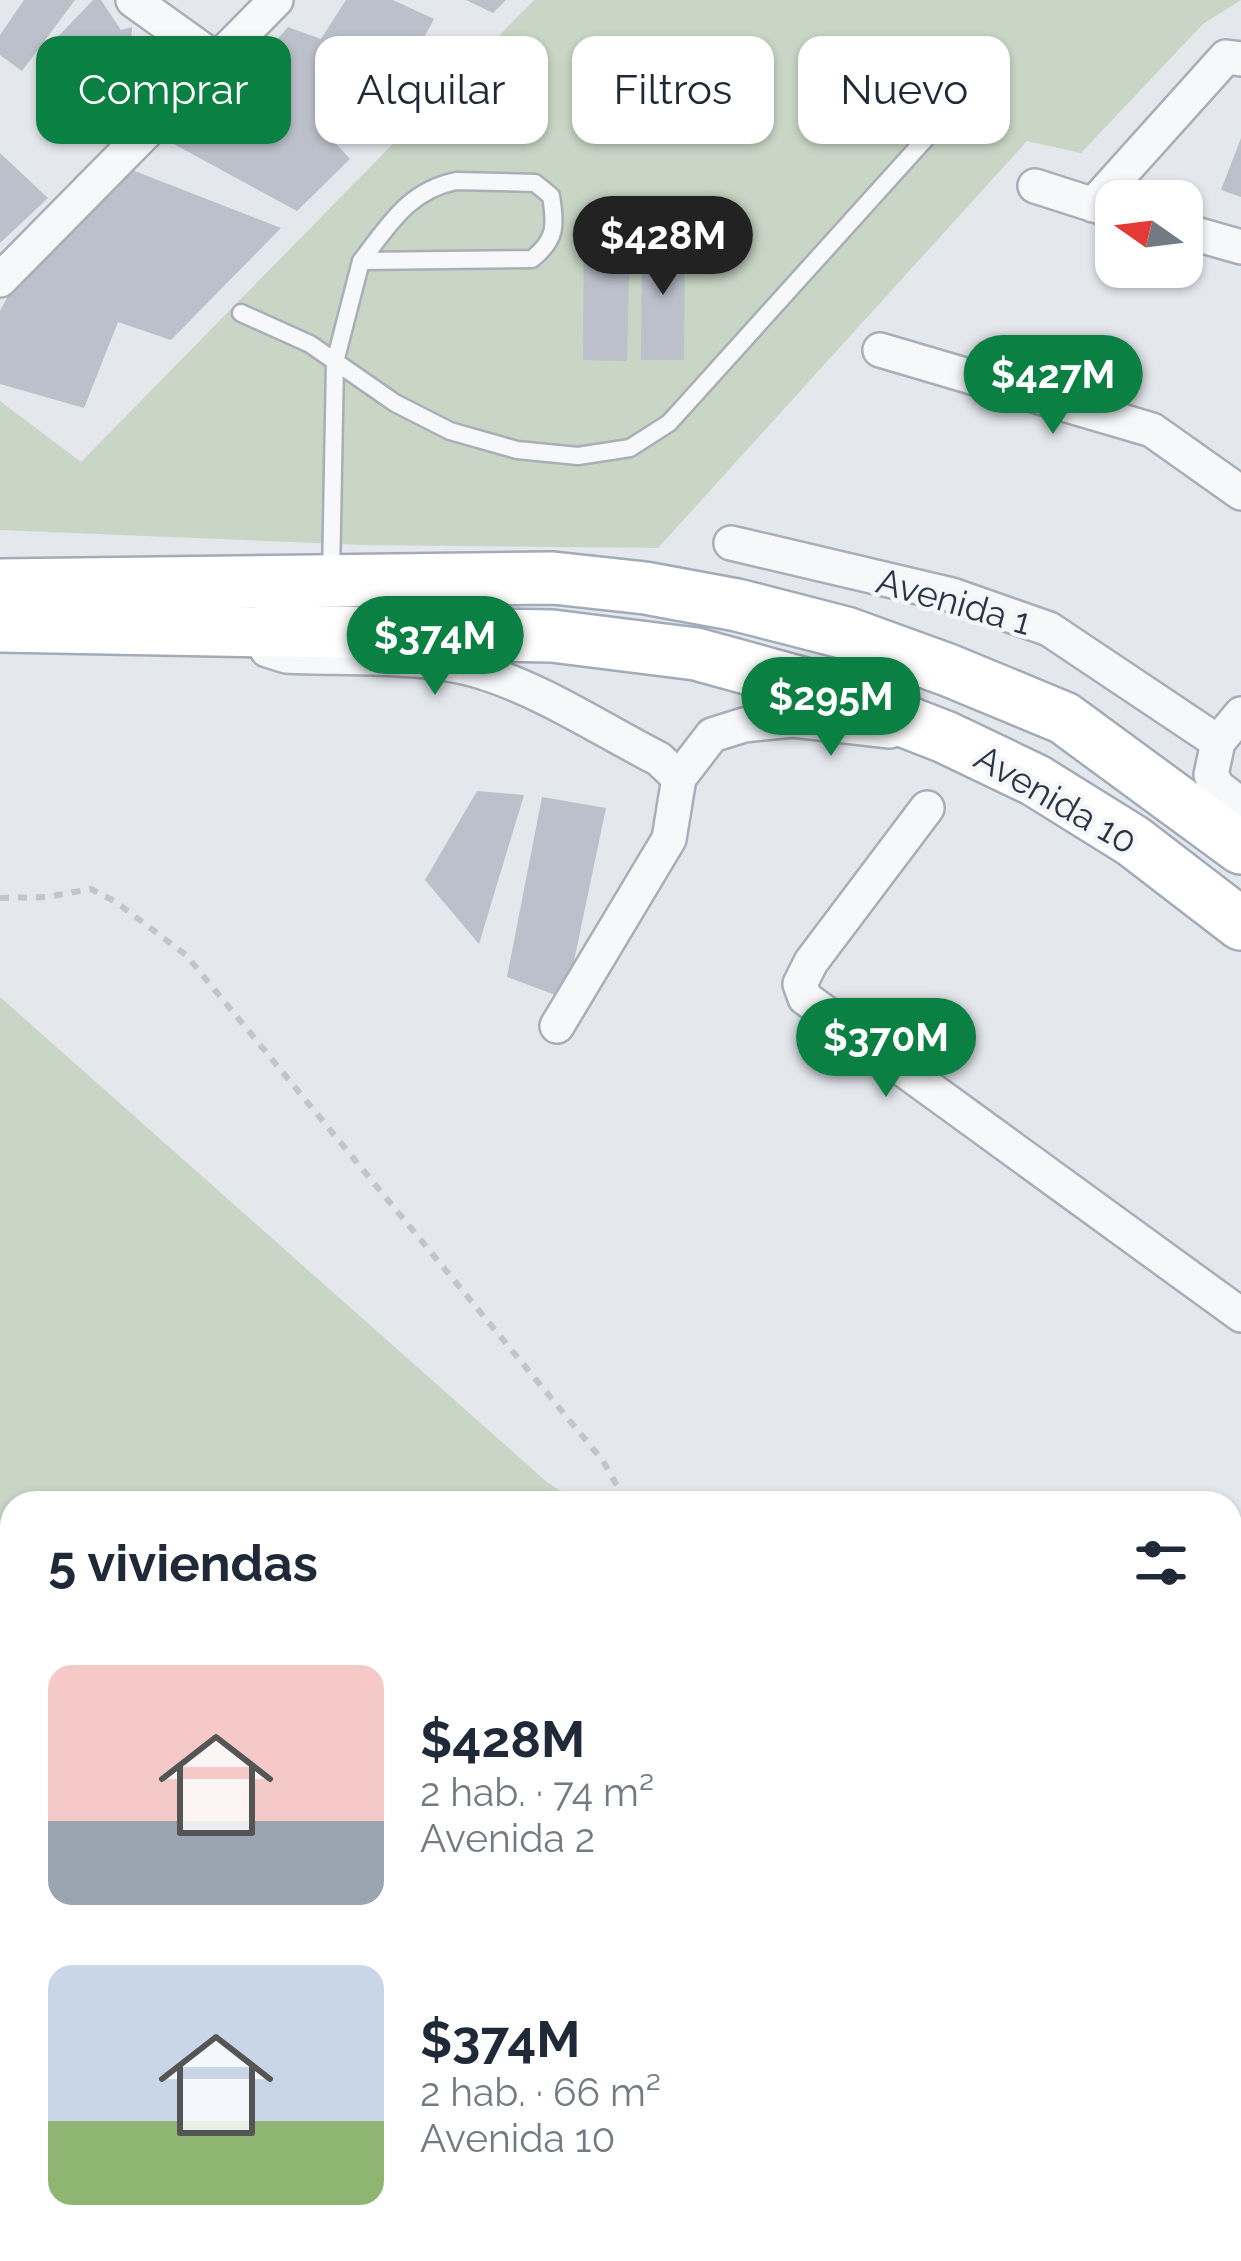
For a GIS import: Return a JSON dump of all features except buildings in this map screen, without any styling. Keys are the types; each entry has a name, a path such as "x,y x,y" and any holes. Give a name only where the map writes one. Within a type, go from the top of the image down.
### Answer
{"main road":[{"name":"Avenida 10","path":"0,585 576,580 737,605 846,634 1064,718 1241,848"},
{"name":"Avenida 10","path":"0,626 551,636 696,654 819,688 945,737 1035,780 1133,841 1241,924"}],"street":[{"path":"133,0 183,36"},
{"path":"242,36 276,0"},
{"path":"1127,180 1226,57 1241,59"},
{"path":"0,280 135,144"},
{"path":"1035,186 1095,205"},
{"path":"1203,236 1241,247"},
{"path":"880,350 1152,430 1241,494"},
{"name":"Avenida 1","path":"731,543 952,595 1049,629 1218,742"},
{"path":"237,628 264,648 286,656 478,670 659,759 679,778"},
{"path":"1241,715 1218,742 1211,776 1218,788 1241,805"},
{"path":"557,1026 669,839 679,778 712,735 744,725 793,720 945,737"},
{"path":"927,808 811,962 800,983 805,998 1241,1315"}],"lane":[{"path":"241,314 310,344 395,403 450,431 517,450 578,456 630,448 669,423 921,144"},
{"path":"331,579 335,362 361,261 400,212 429,187 456,181 535,183 551,196 555,220 548,247 532,259 361,261"}],"path":[{"path":"1,900 91,889 187,955 603,1461 620,1491"}],"green space":[{"path":"534,0 1241,0 1203,24 1081,153 1027,141 658,548 365,545 0,530 0,401 81,462 393,144 548,144 548,36 499,36"},
{"path":"0,997 561,1491 0,1491"}]}
